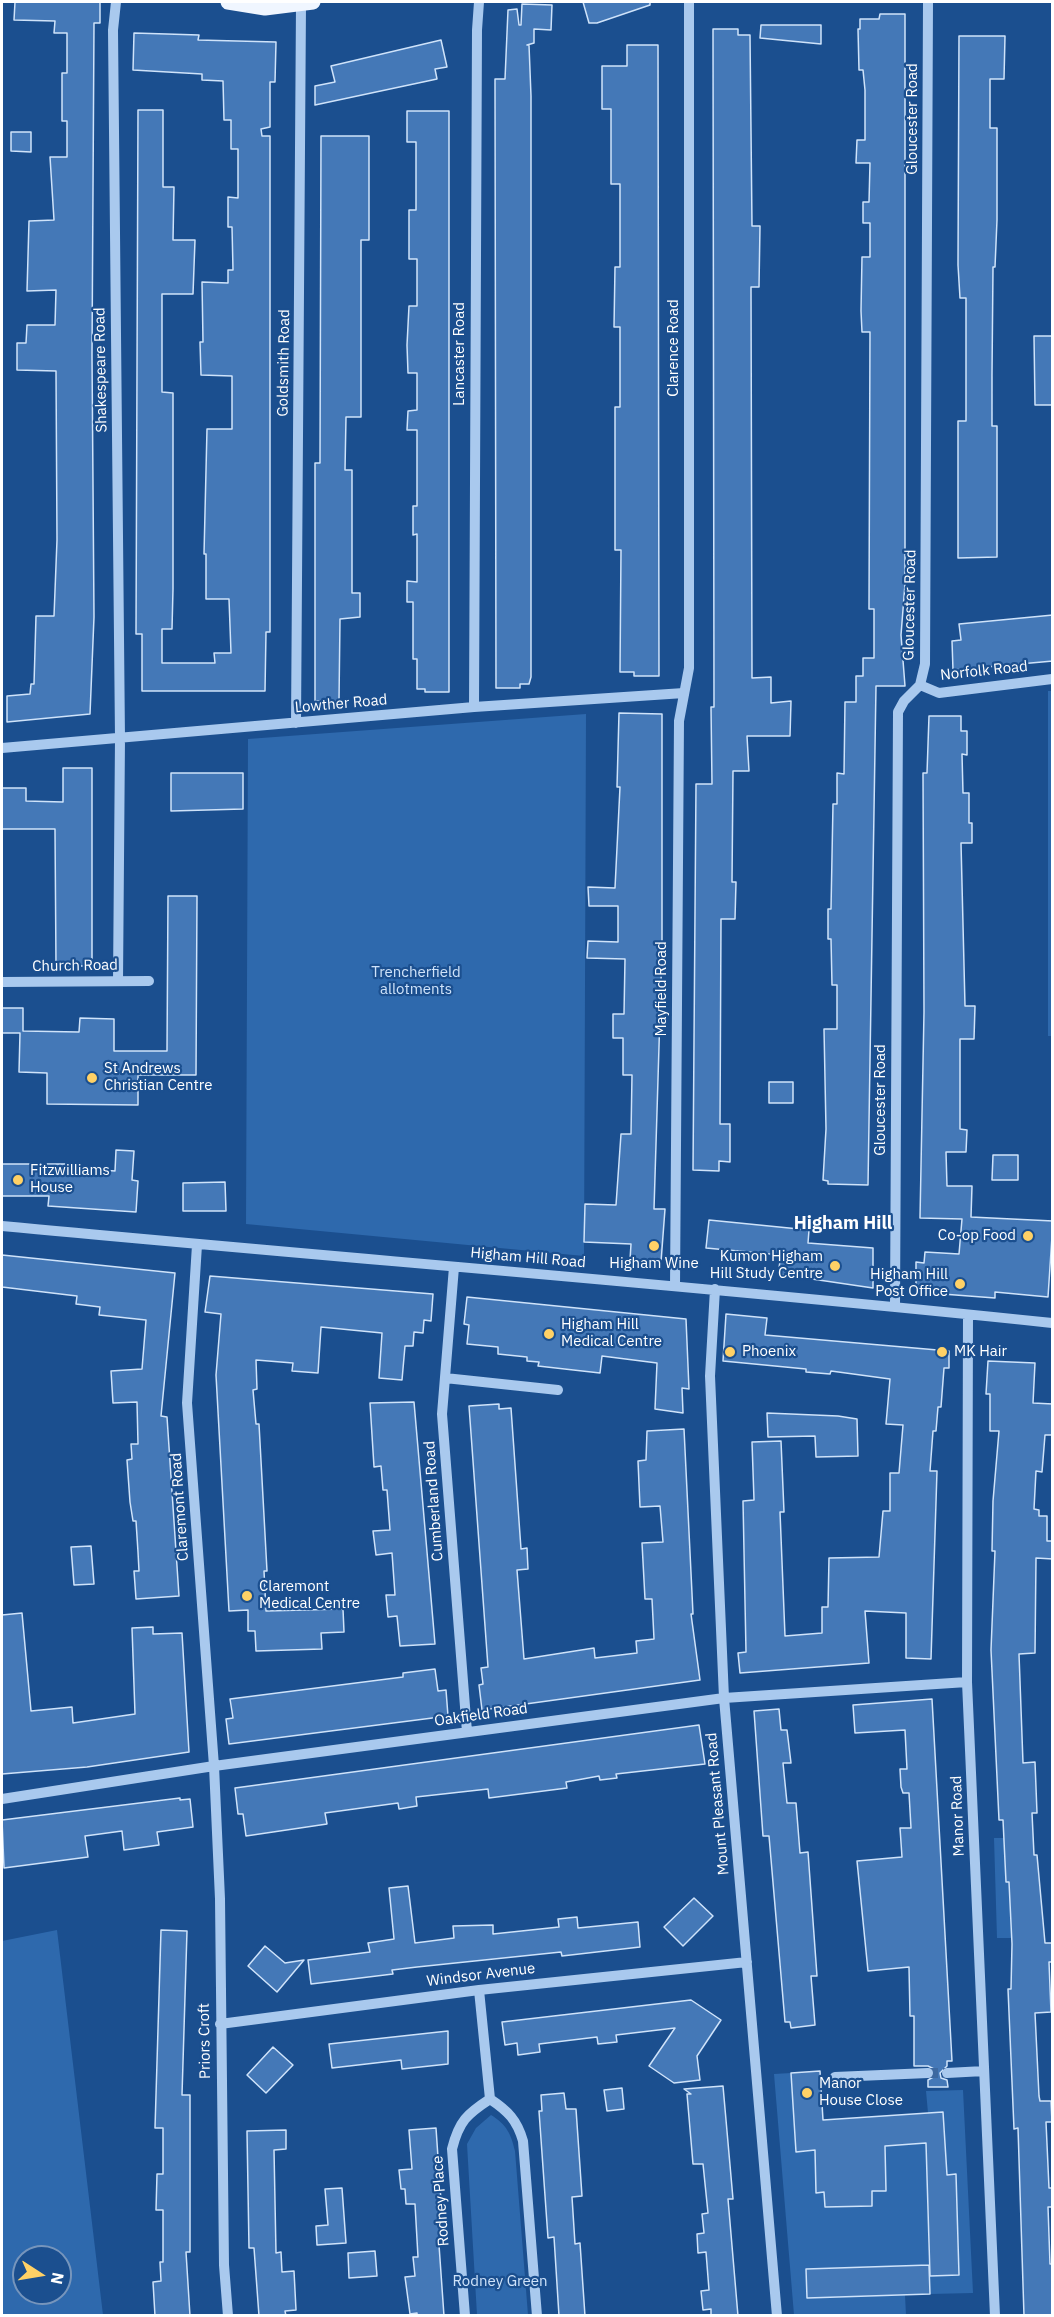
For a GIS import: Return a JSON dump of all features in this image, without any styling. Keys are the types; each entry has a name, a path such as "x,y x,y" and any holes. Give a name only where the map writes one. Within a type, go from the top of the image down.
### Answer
{"main road":[{"path":"228,2 307,3"}],"street":[{"name":"Shakespeare Road","path":"116,2 113,41 120,738 118,981"},
{"name":"Lancaster Road","path":"474,707 477,30 479,2"},
{"name":"Clarence Road","path":"684,693 689,668 688,2"},
{"name":"Gloucester Road","path":"895,1308 898,712 904,701 920,685 925,664 928,2"},
{"name":"Goldsmith Road","path":"296,723 307,3"},
{"name":"Norfolk Road","path":"920,685 939,693 1053,679"},
{"name":"Lowther Road","path":"2,748 474,707 684,693"},
{"name":"Mayfield Road","path":"675,1286 679,721 684,693"},
{"name":"Church Road","path":"2,982 149,981"},
{"name":"Higham Hill Road","path":"2,1226 196,1245 715,1289 1053,1323"},
{"name":"Claremont Road","path":"196,1245 187,1403 214,1766"},
{"name":"Cumberland Road","path":"454,1267 442,1414 467,1732"},
{"name":"Mount Pleasant Road","path":"715,1289 710,1376 724,1698 777,2316"},
{"name":"Manor Road","path":"968,1315 967,1682 995,2316"},
{"path":"445,1378 558,1390"},
{"name":"Oakfield Road","path":"2,1798 214,1766 724,1698 967,1682"},
{"name":"Priors Croft","path":"214,1766 220,1899 224,2265 228,2316"},
{"name":"Windsor Avenue","path":"220,2024 479,1990 747,1962"},
{"path":"479,1990 490,2099 518,2124 523,2141 537,2316"},
{"path":"947,2073 984,2071"},
{"path":"836,2077 928,2073"},
{"name":"Rodney Place","path":"465,2316 452,2149 457,2132 467,2114 490,2099"}],"green space":[{"path":"1048,691 1052,691 1052,1036 1048,1036"},
{"name":"Trencherfield allotments","path":"586,714 584,1256 246,1224 248,739"},
{"path":"994,1838 1004,1838 1006,1881 1009,1882 1017,1938 997,1938"},
{"path":"57,1930 103,2315 2,2315 2,1941"},
{"path":"791,2073 796,2152 945,2142 943,2113 928,2113 926,2091 963,2090 973,2293 930,2294 930,2276 959,2275 956,2175 927,2175 929,2265 806,2269 807,2298 905,2295 906,2315 794,2315 774,2074"},
{"name":"Rodney Green","path":"491,2115 508,2130 515,2151 528,2315 477,2315 467,2144 476,2128"}],"building":[{"path":"15,2 100,2 100,23 94,23 92,355 94,617 90,714 7,722 7,696 30,694 31,684 34,684 36,616 54,616 57,540 56,371 17,370 17,343 26,343 27,325 55,325 56,290 27,291 29,221 54,220 50,157 67,157 67,121 62,121 62,73 67,73 67,33 54,33 55,21 14,20"},
{"path":"583,2 650,2 650,5 597,23 589,23"},
{"path":"522,4 552,5 551,30 534,29 534,43 527,45 529,45 531,96 531,677 529,684 520,684 520,688 496,688 495,79 505,79 508,10 517,9 519,25 521,25"},
{"path":"880,14 905,14 905,584 901,635 905,686 876,686 868,1185 828,1184 828,1181 823,1180 826,1129 824,1029 837,1029 837,985 832,985 831,939 828,939 828,909 831,909 833,804 837,804 837,773 844,774 845,702 856,702 856,676 863,676 863,658 874,658 874,609 869,609 870,332 862,332 861,311 862,257 870,257 870,223 863,223 863,202 869,202 870,163 856,163 857,140 865,140 865,90 863,70 859,70 858,29 860,29 860,19 879,19"},
{"path":"761,25 821,25 821,44 760,38"},
{"path":"713,29 738,29 738,35 750,35 752,226 760,226 759,287 751,287 752,678 771,677 771,703 791,701 790,736 747,736 749,771 733,771 732,882 736,882 735,919 721,919 720,1124 730,1124 730,1162 719,1161 719,1171 693,1170 696,784 712,784 711,707 714,707"},
{"path":"134,33 199,35 198,40 276,42 275,82 270,82 270,127 261,129 262,136 270,136 270,632 266,632 265,691 142,691 142,634 136,634 138,110 163,110 163,187 174,187 173,240 195,240 193,294 162,294 162,392 173,393 173,589 172,629 162,629 162,663 215,663 214,653 231,653 229,599 206,599 206,554 204,554 207,429 232,429 232,376 201,375 200,342 203,342 202,282 228,283 228,270 233,270 232,227 228,227 228,197 238,198 238,149 231,149 231,120 224,120 223,81 202,80 202,74 133,70"},
{"path":"959,36 1005,36 1004,79 990,79 990,128 997,128 992,426 997,426 997,557 958,558 958,421 966,421 966,298 960,298 958,265"},
{"path":"441,40 447,67 435,69 437,79 315,105 315,86 335,82 331,66"},
{"path":"627,45 658,45 659,676 634,676 634,672 620,672 621,550 615,550 615,407 620,407 620,327 614,327 615,267 620,267 620,184 611,184 611,109 602,109 602,66 627,66"},
{"path":"407,111 449,111 449,692 425,692 425,689 417,689 417,659 413,659 413,602 407,602 407,581 417,582 417,534 413,535 413,506 417,506 417,430 407,430 408,411 417,410 417,373 408,373 407,345 409,306 417,306 417,259 409,259 409,210 416,210 416,142 407,142"},
{"path":"11,132 31,132 31,152 11,151"},
{"path":"321,136 369,136 369,240 361,240 361,417 346,417 345,470 352,470 352,593 360,593 360,617 340,619 339,701 315,701 315,463 320,463"},
{"path":"1034,336 1053,336 1053,405 1035,405"},
{"path":"1053,615 1053,661 953,670 952,641 961,640 959,624"},
{"path":"619,713 662,714 662,949 654,1209 665,1209 661,1262 630,1260 631,1244 584,1242 585,1204 616,1205 621,1134 631,1134 632,1075 623,1075 623,1038 613,1038 613,1014 624,1014 625,959 587,958 588,941 618,942 618,906 589,906 588,887 615,888 620,787 617,787"},
{"path":"929,716 961,716 961,731 967,731 967,755 962,754 963,793 969,793 969,823 972,823 972,843 961,843 965,1006 975,1006 974,1039 960,1039 960,1129 967,1130 966,1152 946,1152 947,1186 972,1186 971,1217 1053,1221 1048,1297 995,1292 995,1298 916,1292 916,1262 924,1263 925,1252 959,1254 962,1219 920,1218 924,1012 923,773 927,773"},
{"path":"63,768 92,768 92,966 56,966 55,829 2,829 2,788 26,788 26,801 63,802"},
{"path":"171,773 243,773 243,809 171,811"},
{"path":"168,896 197,896 196,1075 138,1075 138,1105 47,1104 47,1073 19,1072 20,1033 2,1033 2,1008 23,1008 23,1031 79,1032 80,1018 114,1019 114,1051 167,1051"},
{"path":"769,1082 793,1082 793,1103 769,1103"},
{"path":"116,1150 134,1151 132,1180 138,1181 136,1212 48,1206 49,1196 2,1196 2,1164 65,1164 65,1167 115,1171"},
{"path":"993,1155 1018,1155 1018,1180 992,1180"},
{"path":"225,1182 226,1211 183,1211 183,1183"},
{"path":"709,1220 809,1230 808,1243 873,1248 873,1288 778,1274 781,1255 706,1248"},
{"path":"2,1255 175,1273 161,1416 167,1417 179,1596 136,1599 134,1571 139,1571 136,1521 133,1521 130,1502 127,1460 132,1459 131,1444 138,1444 137,1402 113,1403 111,1371 142,1369 146,1320 99,1315 100,1307 76,1304 77,1296 2,1287"},
{"path":"210,1276 433,1294 431,1321 424,1320 423,1333 414,1332 413,1346 405,1346 402,1380 379,1378 382,1333 321,1327 318,1373 292,1371 293,1363 256,1360 257,1389 253,1390 256,1424 259,1424 267,1571 264,1571 266,1611 343,1609 344,1632 321,1633 322,1649 256,1651 255,1631 248,1631 248,1610 229,1611 216,1375 221,1314 205,1312"},
{"path":"467,1297 686,1319 689,1389 682,1388 683,1413 655,1409 657,1363 602,1356 600,1373 538,1366 539,1362 527,1361 527,1357 498,1354 498,1347 467,1344 469,1325 464,1324"},
{"path":"726,1314 767,1318 765,1335 949,1351 949,1368 944,1368 941,1407 938,1407 936,1431 933,1431 930,1471 937,1471 931,1659 906,1658 906,1613 865,1611 869,1663 740,1673 738,1653 746,1652 743,1501 754,1500 752,1442 781,1441 784,1512 780,1512 785,1636 822,1633 822,1607 828,1607 829,1558 879,1557 883,1511 890,1511 890,1473 899,1473 903,1425 886,1424 890,1379 831,1371 830,1374 806,1372 806,1369 723,1361"},
{"path":"988,1361 1035,1363 1033,1403 1053,1404 1053,1435 1045,1435 1042,1472 1036,1471 1034,1509 1039,1510 1039,1516 1047,1516 1047,1541 1053,1541 1053,1559 1036,1558 1035,1653 1019,1654 1023,1763 1035,1762 1037,1813 1032,1813 1034,1855 1037,1855 1045,1943 1053,1943 1053,1962 1049,1962 1051,2012 1035,2013 1039,2096 1040,2101 1051,2101 1052,2122 1046,2122 1049,2188 1053,2188 1053,2207 1048,2207 1050,2264 1053,2264 1052,2316 1024,2316 1018,2128 1014,2129 1008,1989 1011,1989 1012,1944 1009,1882 1006,1882 1003,1820 999,1820 991,1650 995,1551 992,1551 993,1501 999,1431 990,1431 990,1394 986,1394"},
{"path":"414,1402 435,1644 400,1646 397,1616 388,1617 386,1595 395,1595 392,1553 376,1555 373,1531 390,1530 387,1490 383,1490 381,1466 374,1467 370,1403"},
{"path":"499,1404 499,1409 511,1408 521,1549 527,1548 528,1569 517,1570 524,1659 594,1648 595,1658 637,1653 636,1641 654,1639 652,1599 645,1599 642,1543 663,1542 660,1506 640,1507 638,1461 646,1460 647,1431 684,1429 693,1614 691,1614 700,1680 482,1710 479,1685 483,1684 481,1668 488,1667 469,1406"},
{"path":"767,1413 857,1419 858,1456 816,1457 815,1436 768,1437"},
{"path":"91,1546 94,1584 74,1585 71,1547"},
{"path":"22,1613 31,1711 72,1707 73,1723 135,1714 132,1628 153,1627 153,1634 182,1633 189,1752 87,1767 2,1774 2,1615"},
{"path":"435,1669 438,1691 446,1690 448,1716 229,1744 226,1719 233,1718 230,1699 403,1677 403,1673"},
{"path":"932,1699 952,2061 947,2061 947,2066 940,2073 941,2078 947,2080 948,2087 928,2087 928,2080 935,2076 934,2069 928,2066 914,2066 914,2016 910,2016 909,1967 868,1971 857,1861 902,1857 900,1828 911,1828 909,1793 903,1793 901,1787 900,1769 907,1769 905,1730 855,1733 853,1705"},
{"path":"779,1709 781,1730 787,1730 791,1763 783,1763 787,1803 796,1803 800,1853 808,1852 817,1976 811,1976 815,2025 791,2028 790,2022 785,2022 769,1836 763,1836 754,1711"},
{"path":"699,1725 705,1764 616,1774 617,1778 600,1780 599,1776 566,1782 567,1788 489,1798 488,1789 416,1797 417,1806 399,1809 398,1803 325,1813 327,1824 246,1836 243,1814 238,1814 235,1788"},
{"path":"180,1798 180,1800 190,1799 193,1827 157,1832 159,1845 124,1850 122,1831 85,1836 88,1857 4,1868 2,1820"},
{"path":"408,1886 415,1943 454,1938 453,1926 493,1925 493,1934 559,1927 558,1919 577,1917 578,1928 638,1922 640,1947 562,1956 561,1952 417,1967 392,1970 393,1974 311,1984 308,1960 370,1952 368,1943 394,1939 389,1888"},
{"path":"694,1898 713,1916 683,1946 664,1927"},
{"path":"161,1930 187,1931 182,2095 190,2095 190,2252 186,2252 190,2316 155,2316 153,2282 161,2281 160,2262 163,2262 163,2210 156,2210 157,2174 163,2174 163,2128 155,2128"},
{"path":"265,1946 285,1963 304,1960 277,1992 248,1966"},
{"path":"691,2000 721,2020 697,2056 700,2080 674,2083 649,2066 675,2028 616,2035 617,2042 598,2044 597,2037 539,2044 540,2052 518,2055 517,2043 505,2045 502,2022"},
{"path":"448,2031 448,2064 402,2069 401,2060 332,2068 329,2044"},
{"path":"273,2047 293,2065 266,2093 247,2075"},
{"path":"820,2071 823,2120 943,2112 947,2175 956,2174 959,2275 930,2276 926,2143 885,2146 886,2191 872,2191 872,2206 825,2207 824,2192 816,2193 815,2150 796,2152 791,2073"},
{"path":"723,2086 733,2199 728,2199 738,2316 711,2316 711,2309 703,2310 701,2291 709,2290 706,2252 698,2253 697,2234 704,2233 702,2214 708,2213 703,2164 693,2164 687,2094 691,2094 684,2089"},
{"path":"622,2088 624,2109 607,2111 604,2090"},
{"path":"564,2093 566,2109 576,2109 582,2196 572,2197 575,2244 580,2243 585,2316 559,2316 554,2237 548,2238 539,2111 542,2111 541,2095"},
{"path":"436,2128 444,2245 439,2245 444,2316 417,2316 417,2313 410,2314 405,2277 415,2276 413,2257 418,2257 415,2204 406,2204 405,2189 401,2189 399,2170 412,2169 409,2130"},
{"path":"286,2130 286,2149 274,2150 276,2253 281,2252 282,2272 294,2271 296,2310 285,2311 286,2316 259,2316 254,2248 249,2248 247,2131"},
{"path":"342,2188 346,2243 317,2245 316,2226 328,2225 325,2189"},
{"path":"375,2251 377,2276 349,2278 348,2253"},
{"path":"929,2265 930,2294 807,2298 806,2269"}],"tunnel":[{"path":"928,2073 947,2073"}],"place":[{"name":"St Andrews Christian Centre","path":"92,1078"},
{"name":"Fitzwilliams House","path":"18,1180"},
{"name":"Co-op Food","path":"1028,1236"},
{"name":"Higham Wine","path":"654,1246"},
{"name":"Kumon Higham Hill Study Centre","path":"835,1266"},
{"name":"Higham Hill Post Office","path":"960,1284"},
{"name":"Higham Hill Medical Centre","path":"549,1334"},
{"name":"Phoenix","path":"730,1352"},
{"name":"MK Hair","path":"942,1352"},
{"name":"Claremont Medical Centre","path":"247,1596"},
{"name":"Manor House Close","path":"807,2093"}],"district":[{"name":"Higham Hill","path":"843,1224"}]}
